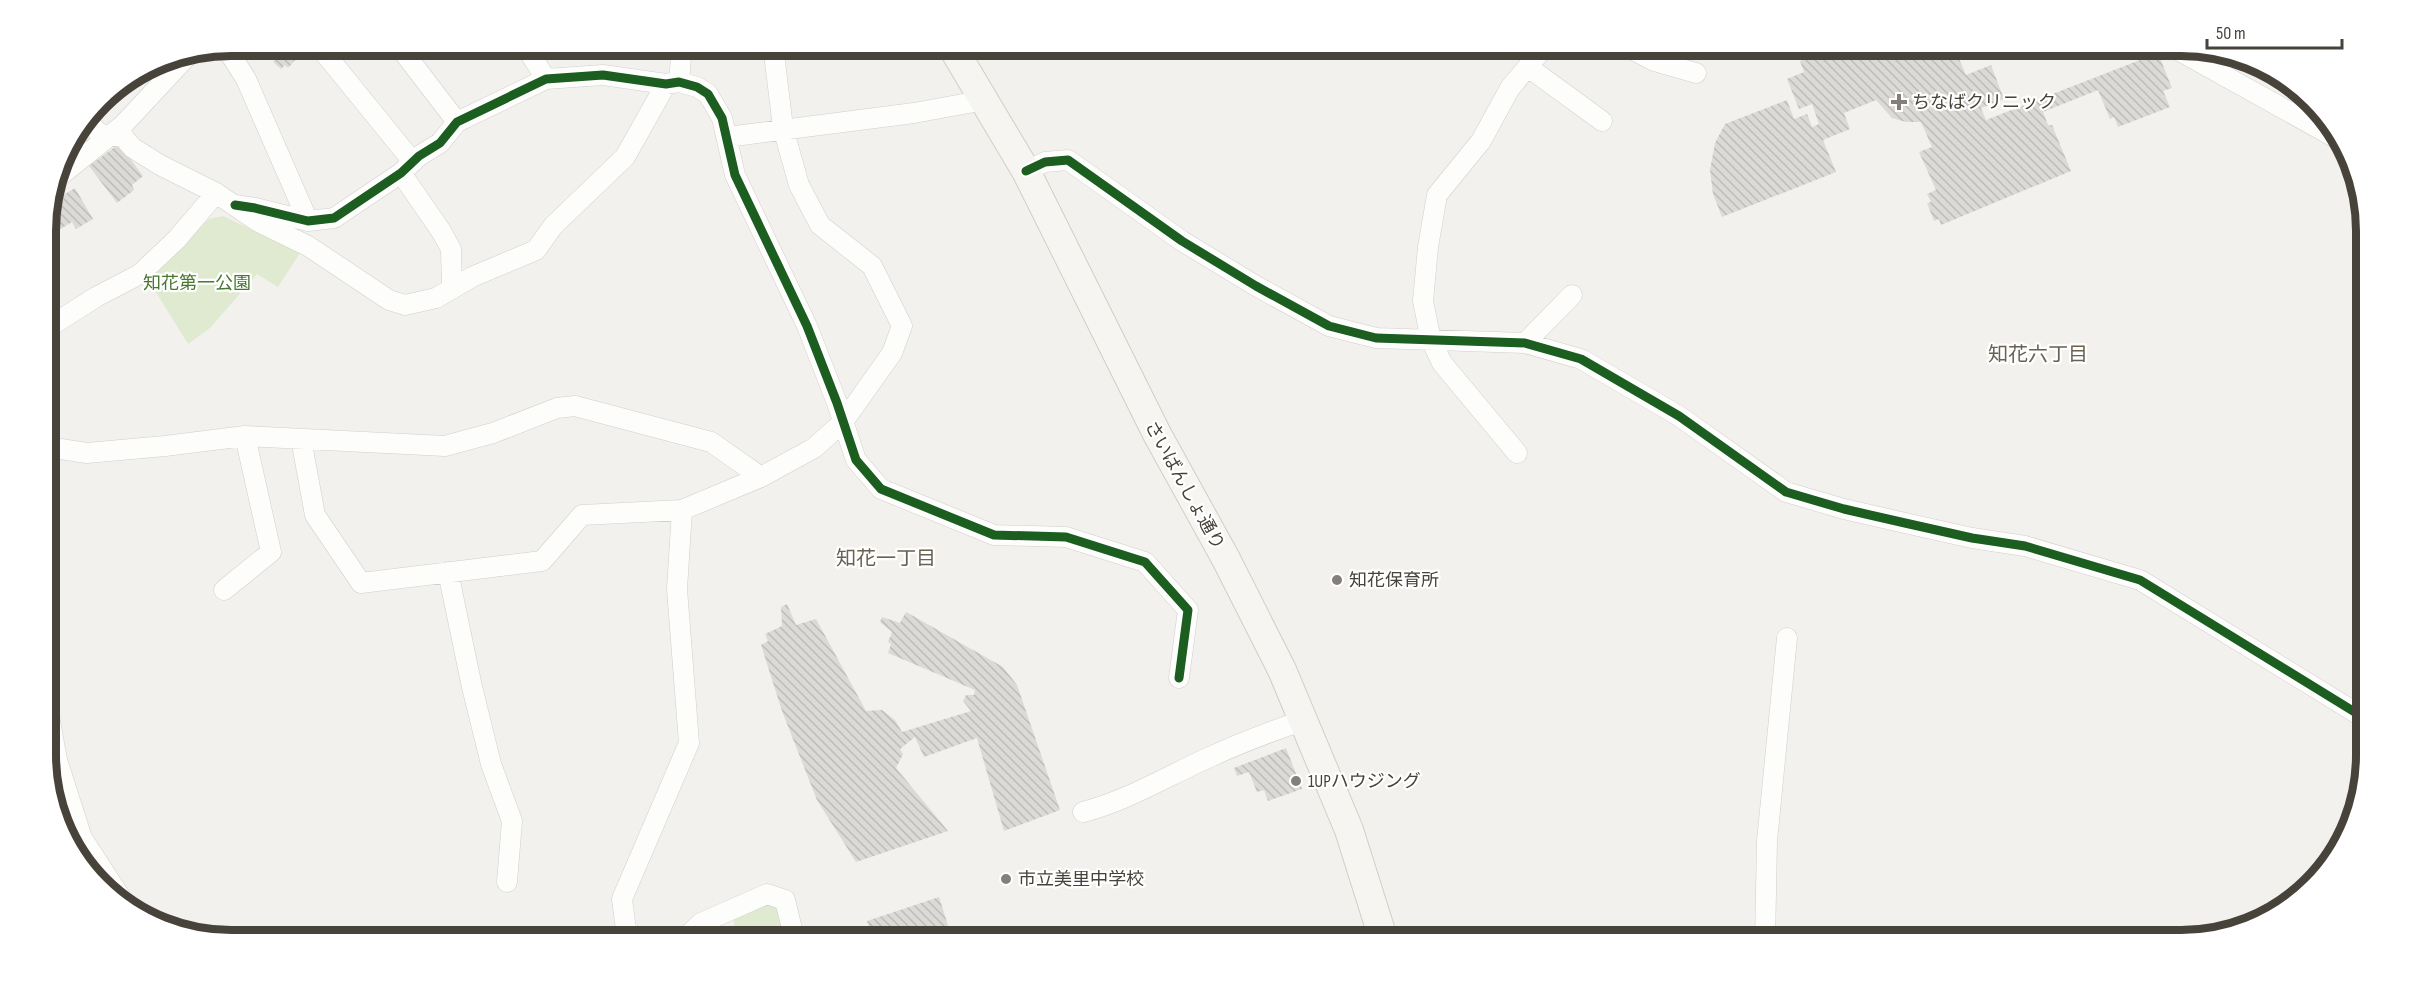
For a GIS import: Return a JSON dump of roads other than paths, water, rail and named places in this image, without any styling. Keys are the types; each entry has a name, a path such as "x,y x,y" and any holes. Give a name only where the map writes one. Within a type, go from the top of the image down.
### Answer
{"main road":[{"name":"さいばんしょ通り","path":"958,56 1026,171 1157,434 1267,639 1304,720 1349,830 1381,930"}],"street":[{"path":"231,56 251,88 308,221"},
{"path":"326,56 407,168 451,249 452,288"},
{"path":"406,56 457,122"},
{"path":"532,56 546,79"},
{"path":"91,125 100,134 123,137 133,148 160,165 216,193 257,221 308,246 389,300 405,305 436,298 472,277 536,250 553,226 625,157 672,83 679,56"},
{"path":"301,439 315,515 361,583 542,561 582,515 682,510 761,477 814,448 843,422 892,353 902,326 872,266 820,225 799,185 783,128 774,56"},
{"path":"1517,453 1442,363 1431,340 1422,301 1437,195 1481,141 1510,88 1537,56"},
{"path":"1644,56 1696,73"},
{"path":"2189,56 2324,131"},
{"path":"67,170 123,124 181,62"},
{"path":"1528,67 1602,122"},
{"path":"235,205 308,221 322,221 346,212 440,143 457,122 546,79 603,75 697,87 708,94 722,118 735,175 807,326 856,460 881,489 994,536 1066,537 1145,562 1188,610 1179,678"},
{"path":"727,137 914,113 985,100"},
{"path":"1026,171 1044,162 1068,160 1182,241 1256,286 1329,326 1376,338 1525,343 1581,359 1679,416 1786,492 1835,507 1905,523 2025,546 2140,580 2356,713"},
{"path":"56,323 96,297 140,274 177,239 216,193"},
{"path":"1525,343 1572,295"},
{"path":"56,448 87,453 245,436 445,446 493,433 557,408 575,406 711,442 761,477"},
{"path":"224,590 271,552 245,436"},
{"path":"626,930 622,899 689,743 677,589 682,510"},
{"path":"448,572 491,764 512,821 507,882"},
{"path":"1765,930 1767,841 1787,638"},
{"path":"1083,812 1110,805 1210,757 1304,720"},
{"path":"55,749 82,838 100,872"},
{"path":"694,930 701,923 767,894 785,900 792,930"}],"place":[{"name":"ちなばクリニック","path":"1899,102"},
{"name":"知花保育所","path":"1337,580"},
{"name":"1UPハウジング","path":"1296,781"},
{"name":"市立美里中学校","path":"1006,879"}],"district":[{"name":"知花六丁目","path":"2038,354"},
{"name":"知花一丁目","path":"886,558"}],"park label":[{"name":"知花第一公園","path":"197,283"}]}
